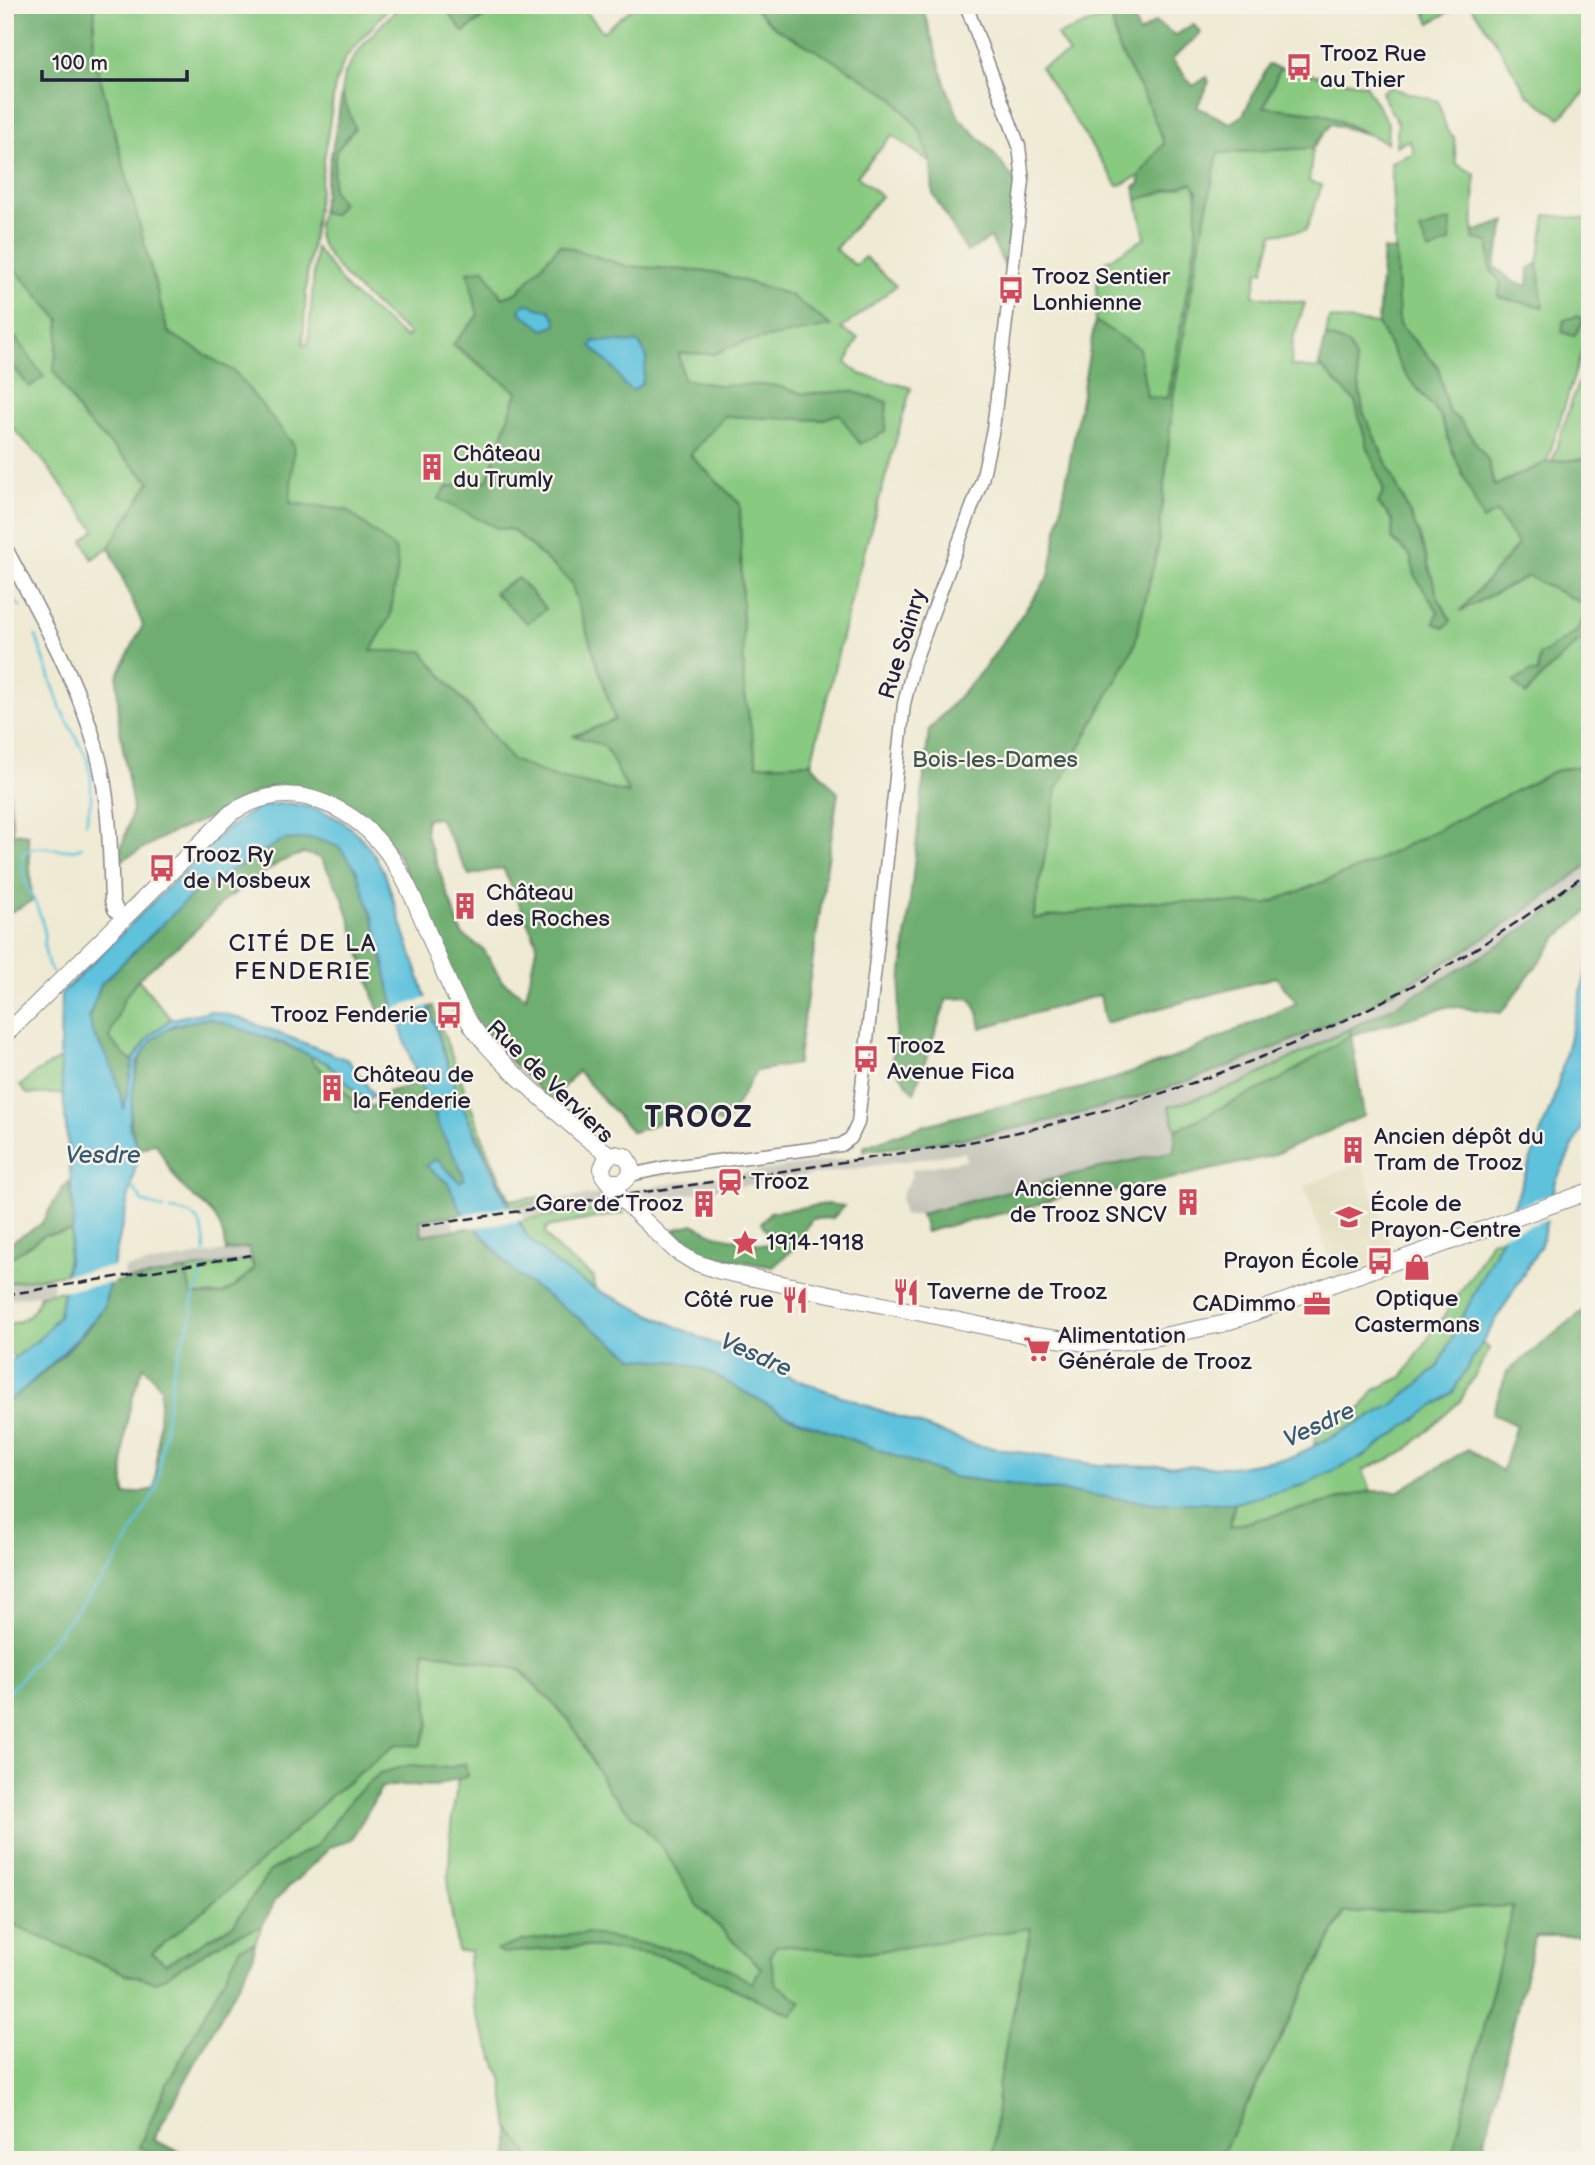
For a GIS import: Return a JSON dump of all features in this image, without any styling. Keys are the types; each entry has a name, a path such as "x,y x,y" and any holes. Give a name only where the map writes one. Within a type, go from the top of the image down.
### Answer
{"main road":[{"path":"5,548 73,687 98,753 108,822 112,900 115,909 124,918"},
{"name":"Rue de Verviers","path":"5,1035 231,813 259,798 292,794 320,801 360,822 378,842 396,877 443,995 481,1052 500,1071 613,1159"},
{"path":"988,1327 881,1298 703,1258 675,1241 638,1205 628,1190 631,1164 613,1159 603,1175 621,1198 661,1238 701,1265 956,1322 1053,1340 1086,1343 1153,1338 1193,1331 1246,1315 1590,1191"},
{"path":"611,1182 617,1183 629,1177"}],"street":[{"name":"Rue Sainry","path":"629,1177 663,1168 681,1168 841,1146 851,1138 858,1123 904,704 914,663 982,480 993,429 1023,181 1019,146 965,5"},
{"name":"Rue Sainry","path":"613,1159 681,1168"}],"shaded area":[{"path":"1590,863 1590,881 1495,948 1434,985 1240,1084 1169,1107 1176,1130 1175,1151 904,1216 902,1193 911,1178 911,1170 966,1160 965,1152 525,1219 520,1205 912,1149 912,1146 988,1133 1101,1108 1174,1086 1287,1042 1396,989 1488,936"},
{"name":"École de Prayon-Centre","path":"1358,1164 1362,1165 1396,1255 1336,1278 1304,1186"},
{"path":"451,1216 455,1230 422,1236 420,1220"},
{"path":"249,1247 251,1260 125,1281 124,1268"},
{"path":"52,1276 53,1292 5,1300 5,1284"}],"green space":[{"path":"5,5 95,5 93,51 168,332 236,373 294,445 290,503 347,510 395,549 398,566 390,617 371,651 422,651 512,760 554,777 629,793 605,746 574,736 615,720 571,582 513,530 497,528 438,499 447,487 487,481 517,392 453,344 478,316 468,272 484,269 502,298 517,293 560,245 626,266 714,272 790,295 831,326 741,343 713,354 679,353 683,379 717,385 773,385 804,394 851,391 887,402 885,432 860,444 839,414 821,420 724,416 690,455 740,504 744,688 757,765 811,763 838,793 797,1064 756,1071 725,1125 683,1109 649,1127 632,1132 578,1071 551,1101 493,1044 456,994 399,856 370,821 321,794 280,784 254,793 218,814 169,834 117,863 133,809 119,724 117,676 143,625 109,547 150,482 83,418 54,371 60,320 5,258","holes":["439,818 469,875 503,868 537,943 526,997 502,981 484,950 462,934 426,834 426,819"]},
{"path":"95,5 391,5 345,58 335,85 307,277 303,344 308,345 316,248 349,291 406,338 409,334 336,266 319,239 318,232 321,212 333,215 332,190 336,151 355,128 343,97 342,85 346,72 362,47 401,5 443,5 464,32 500,5 581,5 603,32 636,5 751,5 774,27 892,97 919,129 931,163 892,135 857,176 881,196 835,249 855,265 865,257 896,286 841,329 858,338 846,363 860,374 911,388 855,584 811,763 757,765 744,688 740,504 690,455 724,416 821,420 839,414 851,391 804,394 773,385 717,385 683,380 679,353 713,354 741,343 830,325 790,295 714,272 626,266 560,245 517,293 502,298 484,269 478,316 453,345 517,392 487,481 447,487 497,528 513,530 571,582 615,720 575,735 605,746 629,793 554,777 512,760 466,702 370,651 390,617 398,566 347,510 290,503 236,373 168,332 93,51"},
{"path":"443,5 462,5 469,16 483,5 500,5 463,32"},
{"path":"751,5 789,5 822,9 826,5 922,5 945,83 959,118 991,150 1018,185 1005,267 991,238 967,252 933,194 931,163 919,129 892,97 774,27"},
{"name":"Bois-les-Dames","path":"1110,5 1130,5 1139,34 1155,22 1176,35 1193,24 1201,33 1172,59 1193,86 1207,77 1209,82 1197,107 1230,123 1243,115 1268,65 1280,68 1264,107 1325,114 1367,134 1331,124 1313,148 1218,153 1173,398 1158,547 1134,647 1057,789 1033,919 1154,901 1266,904 1367,865 1555,771 1590,764 1590,863 1510,921 1426,973 1338,1019 1247,1059 1154,1092 1058,1119 961,1138 863,1151 863,1147 922,1126 1099,1084 1176,1057 1297,1003 1276,977 1105,1023 1100,995 981,1028 978,1012 970,998 947,999 914,1093 892,1064 929,730 986,666 1049,576 1095,321 1139,348 1147,397 1168,398 1196,240 1197,191 1192,183 1137,200 1134,187 1140,184 1139,176 1164,143 1146,99 1118,48"},
{"path":"1421,5 1460,5 1430,23"},
{"path":"1470,5 1590,5 1590,87 1560,118 1528,95"},
{"path":"1111,15 1118,48 1146,99 1164,143 1139,176 1118,186 1040,67 1069,54 1057,35"},
{"path":"1280,68 1365,85 1388,123 1387,143 1325,114 1264,107"},
{"path":"1388,87 1438,101 1447,131 1454,137 1456,164 1475,174 1473,238 1489,242 1490,269 1501,283 1498,297 1542,307 1538,263 1546,215 1590,219 1590,336 1581,354 1547,462 1494,486 1487,460 1460,421 1448,411 1438,367 1399,324 1391,162 1414,153 1409,140 1396,146 1398,123 1381,93"},
{"path":"342,94 355,128 336,151 332,189 342,203 333,215 321,212"},
{"path":"1313,148 1309,182 1322,185 1306,230 1273,234 1263,271 1258,271 1253,296 1305,303 1293,339 1291,366 1317,369 1319,365 1355,401 1366,442 1384,491 1378,503 1393,521 1392,539 1410,555 1416,578 1438,611 1451,621 1438,597 1419,534 1363,412 1355,359 1348,344 1326,336 1329,318 1378,324 1403,371 1441,417 1452,450 1483,519 1496,512 1518,545 1462,610 1528,576 1590,607 1576,632 1539,656 1538,673 1526,695 1578,642 1590,642 1590,764 1555,771 1367,865 1266,904 1154,901 1033,920 1057,789 1134,647 1158,547 1173,398 1218,153"},
{"path":"1193,183 1197,199 1194,253 1168,398 1147,398 1139,348 1095,321 1098,266 1145,238 1137,200"},
{"path":"1451,220 1450,242 1429,251 1420,230"},
{"path":"1506,221 1494,266 1512,281 1528,286 1529,269 1538,263 1543,307 1498,297 1501,283 1490,269 1489,242 1473,239 1473,232"},
{"path":"1383,249 1396,251 1399,324 1438,367 1448,411 1460,421 1488,460 1494,486 1547,462 1590,459 1590,607 1528,576 1460,611 1518,545 1496,512 1483,520 1452,450 1441,417 1403,371 1378,324"},
{"path":"5,258 60,320 54,371 83,418 150,482 109,547 92,559 83,540 95,530 41,458 5,419 5,355 29,387 16,339 7,341 5,338"},
{"path":"1577,316 1584,320 1574,336 1562,332 1564,320"},
{"path":"1326,336 1348,344 1355,359 1363,412 1419,534 1438,597 1451,621 1444,628 1434,623 1438,611 1416,578 1410,555 1392,539 1393,521 1378,503 1384,491 1366,442 1355,401 1319,365"},
{"path":"16,338 44,377 29,387 5,355 5,343"},
{"path":"1590,347 1590,459 1552,461"},
{"path":"518,578 546,609 527,623 494,593"},
{"path":"1590,607 1590,642 1578,642 1526,695 1514,682 1530,672 1538,673 1539,656 1576,632"},
{"path":"5,740 13,833 28,835 32,901 5,915"},
{"path":"314,838 340,847 350,858 359,876 381,947 394,1008 379,1013 343,898 321,858 304,853 280,862 225,900 190,936 138,979 124,999 109,1038 127,1058 133,1060 125,1110 114,1071 92,1031 89,1017 101,984 196,891 283,840"},
{"path":"1590,881 1590,909 1558,937 1501,1013 1450,1006 1351,1035 1364,1116 1271,1156 1113,1192 1097,1185 1023,1209 926,1232 921,1214 1174,1151 1176,1130 1281,1079 1350,1035 1349,1029 1473,961 1533,923"},
{"path":"138,979 171,1019 150,1036 133,1060 127,1058 109,1038 124,999"},
{"path":"433,1006 487,1149 510,1200 553,1196 556,1200 511,1207 459,1098 430,1007"},
{"path":"209,1018 240,1027 313,1056 311,1060 330,1079 321,1087 328,1094 333,1090 338,1096 344,1091 355,1103 352,1105 357,1112 365,1106 372,1107 388,1092 419,1083 464,1179 461,1183 436,1159 427,1166 448,1183 464,1214 420,1220 422,1235 475,1227 515,1273 635,1358 681,1362 705,1370 788,1416 953,1477 1155,1503 1235,1503 1229,1527 1371,1491 1399,1491 1468,1449 1502,1471 1516,1425 1492,1414 1507,1372 1590,1305 1590,1936 1535,1936 1480,2160 1451,2160 1513,1906 1343,1913 1219,2160 993,2160 999,2080 1031,1928 866,1953 777,1945 770,1955 776,1984 802,2002 792,2015 663,1956 584,1946 503,1953 497,1950 525,1940 586,1933 677,1950 719,1964 752,1983 761,1968 698,1906 663,1848 609,1791 569,1720 521,1670 424,1650 429,1724 420,1746 396,1744 333,1794 253,1869 152,1953 166,1964 234,1924 270,1871 316,1846 354,1796 380,1773 410,1765 448,1768 465,1763 467,1776 436,1786 401,1785 381,1788 352,1839 331,1847 276,1899 262,1926 229,1938 157,1982 126,1974 10,1923 5,1930 5,1404 44,1372 83,1334 104,1306 109,1283 186,1270 191,1295 215,1295 231,1289 254,1269 249,1247 226,1251 219,1224 214,1216 177,1180 157,1145 154,1143 139,1150 131,1127 136,1073 146,1047 164,1031","holes":["144,1366 161,1388 155,1489 125,1495 123,1462 126,1429"]},
{"path":"1349,1029 1351,1035 1281,1079 1176,1130 1169,1107 1240,1084"},
{"path":"313,1056 327,1063 371,1107 365,1106 360,1099 355,1103 336,1081 311,1060"},
{"path":"60,1059 63,1094 27,1094 20,1086 35,1073"},
{"path":"69,1181 74,1217 72,1231 44,1235 5,1262 5,1246 41,1224"},
{"path":"827,1204 844,1206 833,1218 812,1219 791,1251 773,1267 702,1254 673,1230 693,1224 715,1235 740,1240 743,1236 758,1244 767,1245 772,1238 761,1223 770,1212"},
{"path":"618,1207 624,1213 547,1227 545,1233 561,1252 594,1277 595,1289 558,1266 527,1236 520,1220"},
{"path":"72,1231 65,1274 5,1283 5,1262 44,1235"},
{"path":"1502,1237 1438,1367 1393,1405 1314,1446 1316,1429 1362,1408 1374,1390 1402,1377 1473,1273 1491,1240"},
{"path":"251,1260 254,1269 222,1294 191,1295 186,1270"},
{"path":"63,1291 59,1316 39,1339 15,1359 5,1347 5,1324 18,1322 28,1316 36,1307 40,1295"},
{"path":"1482,1343 1490,1349 1460,1401 1403,1453 1363,1470 1371,1491 1228,1527 1235,1503 1303,1485 1452,1393"},
{"path":"424,1650 520,1670 569,1720 609,1791 663,1848 698,1906 761,1968 752,1983 719,1964 586,1933 503,1952 584,1946 663,1956 792,2015 776,1985 770,1955 777,1945 866,1953 1031,1928 999,2080 993,2160 529,2160 527,2152 509,2128 502,2078 475,2012 468,1963 471,1951 458,1952 448,1892 451,1824 458,1779 467,1776 465,1764 448,1768 410,1765 354,1796 316,1846 270,1871 234,1924 166,1964 151,1953 253,1869 333,1794 397,1744 420,1745 429,1724"},
{"path":"1513,1906 1451,2160 1219,2160 1344,1913"},
{"path":"10,1923 126,1974 157,1982 229,1938 262,1926 255,1943 241,1948 165,2088 139,2147 171,2160 5,2160 5,1930"},
{"path":"255,1943 252,1960 153,2140 198,2160 171,2160 139,2147 165,2088 241,1947"},
{"path":"509,2128 527,2152 529,2160 509,2160"}],"water":[{"path":"531,304 549,310 556,319 555,326 544,330 520,312 523,305"},
{"path":"594,341 639,343 647,357 642,383 633,391 624,385 615,370 591,346"},
{"name":"Vesdre","path":"286,803 319,810 347,825 369,847 378,861 386,877 459,1098 503,1194 527,1236 558,1266 595,1289 773,1371 975,1445 1099,1465 1232,1467 1293,1457 1393,1405 1438,1367 1502,1237 1556,1092 1590,957 1590,1111 1556,1181 1541,1245 1452,1393 1366,1455 1303,1485 1235,1503 1155,1503 953,1477 788,1416 705,1370 681,1362 635,1358 515,1273 460,1209 448,1183 426,1166 436,1159 460,1182 464,1179 436,1121 436,1114 419,1083 394,1008 376,928 356,869 339,847 314,838 283,840 196,891 101,984 89,1017 92,1031 114,1071 124,1109 133,1060 150,1036 171,1019 210,1011 237,1017 348,1060 374,1095 366,1101 327,1063 285,1044 209,1018 173,1025 152,1040 137,1062 129,1126 139,1150 104,1307 57,1358 5,1404 5,1365 39,1339 59,1316 69,1256 74,1217 60,1059 61,994 225,830 258,807"}],"pier":[{"path":"429,997 432,1005 393,1017 391,1010"},
{"path":"1557,1192 1549,1219 1502,1235 1509,1209"},
{"path":"514,1206 524,1220 471,1228 460,1215"},
{"path":"118,1266 113,1283 60,1291 61,1275"}],"waterway":[{"path":"5,596 22,607"},
{"path":"36,636 61,709 87,758 91,799 86,823"},
{"path":"52,972 46,955 43,925 25,881 23,853 37,848 67,850 82,847"},
{"path":"130,1183 143,1202 164,1209"},
{"path":"171,1210 195,1217 202,1228 205,1252"},
{"path":"5,1697 114,1565 156,1490 174,1366 192,1316 193,1298 204,1269"}],"railway":[{"path":"421,1226 948,1146 1121,1106 1204,1079 1286,1047 1365,1010 1442,969 1517,922 1590,870"},
{"path":"5,1295 251,1255"}],"place":[{"name":"Trooz Rue au Thier","path":"1299,67"},
{"name":"Trooz Sentier Lonhienne","path":"1011,290"},
{"name":"Château du Trumly","path":"432,467"},
{"name":"Trooz Ry de Mosbeux","path":"162,868"},
{"name":"Château des Roches","path":"465,906"},
{"name":"Trooz Fenderie","path":"449,1015"},
{"name":"Trooz Avenue Fica","path":"866,1059"},
{"name":"Château de la Fenderie","path":"332,1088"},
{"name":"Ancien dépôt du Tram de Trooz","path":"1353,1150"},
{"name":"Trooz","path":"730,1182"},
{"name":"Ancienne gare de Trooz SNCV","path":"1188,1202"},
{"name":"Gare de Trooz","path":"704,1204"},
{"name":"École de Prayon-Centre","path":"1349,1217"},
{"name":"1914-1918","path":"745,1243"},
{"name":"Prayon École","path":"1380,1261"},
{"name":"Optique Castermans","path":"1417,1267"},
{"name":"Taverne de Trooz","path":"906,1292"},
{"name":"Côté rue","path":"795,1300"},
{"name":"CADimmo","path":"1317,1304"},
{"name":"Alimentation Générale de Trooz","path":"1037,1349"}],"district":[{"name":"CITÉ DE LA FENDERIE","path":"303,957"},
{"name":"TROOZ","path":"699,1118"}]}
